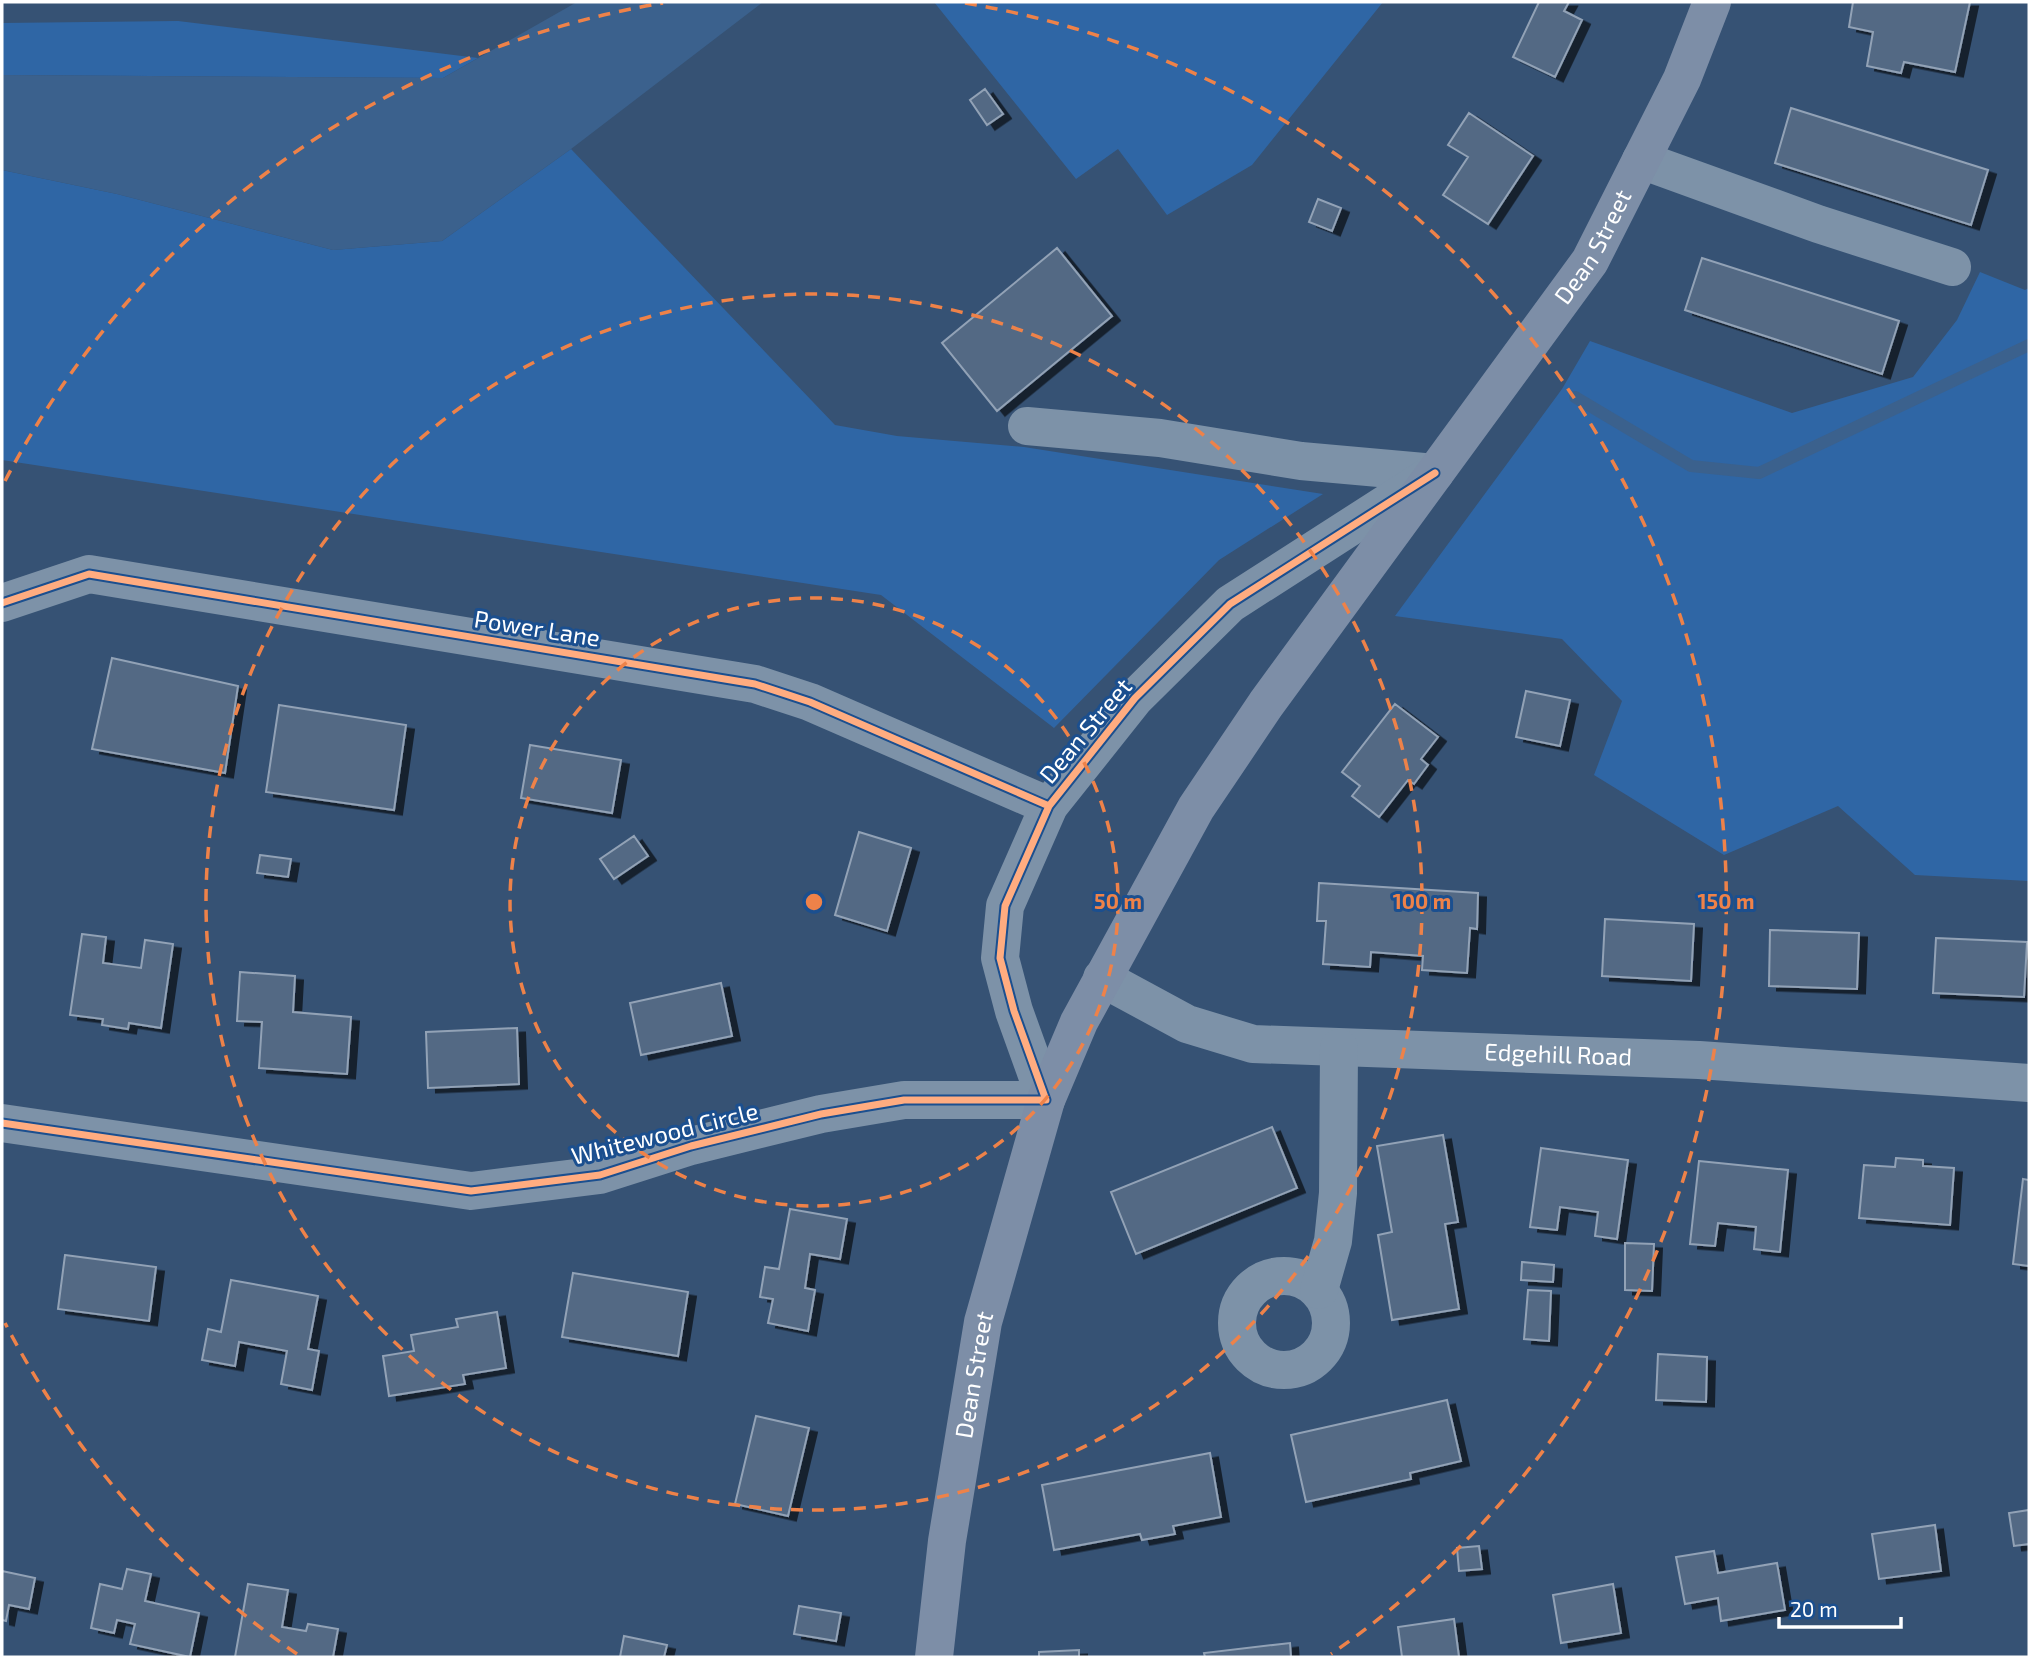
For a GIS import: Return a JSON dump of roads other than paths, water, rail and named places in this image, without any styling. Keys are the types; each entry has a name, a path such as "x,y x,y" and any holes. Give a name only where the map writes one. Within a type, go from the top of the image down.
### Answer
{"main road":[{"name":"Dean Street","path":"934,1657 947,1541 983,1322 1046,1100 1079,1021 1196,808 1266,704 1590,261 1682,79 1712,2"}],"street":[{"path":"1641,160 1818,224 1952,267"},
{"path":"1027,426 1160,438 1301,461 1435,473"},
{"name":"Dean Street","path":"1046,1100 1014,1012 1000,958 1005,905 1049,806 1135,698 1230,604 1435,473"},
{"name":"Power Lane","path":"2,604 89,575 755,684 810,702 1049,806"},
{"name":"Edgehill Road","path":"1102,978 1187,1024 1253,1044 1699,1060 2029,1083"},
{"path":"1319,1290 1333,1241 1338,1193 1339,1048"},
{"name":"Whitewood Circle","path":"2,1123 471,1191 600,1174 691,1146 821,1114 904,1100 1046,1100"}],"waterway":[{"path":"1575,397 1691,466 1759,473 2029,345"}]}
